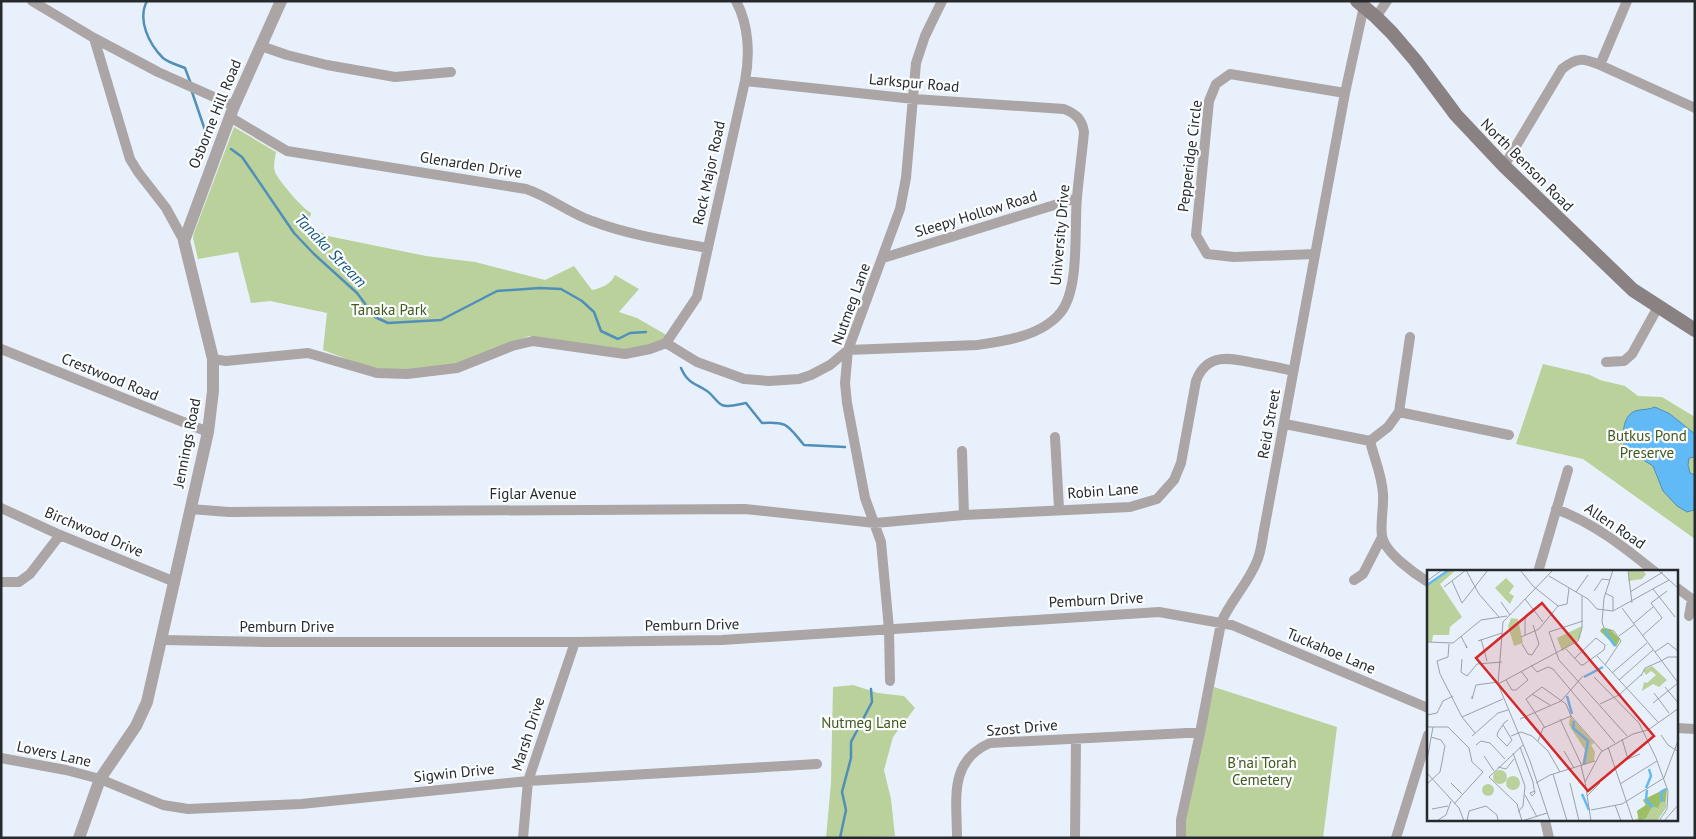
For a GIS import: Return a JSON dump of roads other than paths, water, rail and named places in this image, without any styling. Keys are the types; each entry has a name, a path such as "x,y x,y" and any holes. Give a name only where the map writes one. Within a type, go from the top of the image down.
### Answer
{"main road":[{"name":"North Benson Road","path":"1360,4 1376,16 1415,60 1467,129 1504,166 1633,290 1695,330"}],"street":[{"path":"32,1 94,38"},
{"name":"Osborne Hill Road","path":"184,241 232,112 282,1"},
{"name":"Rock Major Road","path":"666,343 697,297 745,81 748,66 747,37 744,22 736,1"},
{"name":"Nutmeg Lane","path":"890,681 889,629 881,542 865,498 845,383 848,350 900,209 906,178 916,63 942,1"},
{"path":"1376,16 1387,1"},
{"path":"1600,65 1627,1"},
{"name":"Reid Street","path":"1181,838 1181,820 1221,623 1224,614 1251,574 1257,561 1285,424 1293,370 1360,4"},
{"name":"Glenarden Drive","path":"94,38 191,88 232,112 287,151 526,189 538,193 591,221 645,236 708,248"},
{"name":"Jennings Road","path":"79,838 100,779 142,715 147,702 208,432 214,391 213,359 184,241 174,220 130,159 94,38"},
{"path":"261,46 327,65 395,77 451,72"},
{"path":"1504,166 1562,69 1580,59 1600,65 1695,108"},
{"name":"Pepperidge Circle","path":"1315,254 1234,257 1207,254 1196,234 1209,102 1216,84 1230,74 1345,93"},
{"name":"Larkspur Road","path":"745,81 914,99 1064,109 1079,118"},
{"name":"University Drive","path":"848,350 977,345 997,342 1032,332 1053,320 1066,304 1071,290 1077,198 1084,132 1079,118"},
{"name":"Sleepy Hollow Road","path":"883,258 1077,198"},
{"path":"1606,362 1624,361 1632,354 1658,307"},
{"path":"1285,424 1370,441 1388,427 1399,412 1410,337"},
{"path":"213,359 226,361 308,353 377,373 407,374 457,368 512,346 533,341 625,354 650,349 666,343 697,362 744,379 769,381 794,380 812,375 830,365 848,350"},
{"name":"Crestwood Road","path":"1,348 208,432"},
{"name":"Robin Lane","path":"875,523 964,515 1130,506 1152,501 1162,495 1179,471 1198,376 1208,365 1214,361 1228,358 1293,370"},
{"path":"1399,412 1509,436"},
{"path":"1055,437 1059,510"},
{"path":"1354,580 1362,574 1382,537 1383,493 1381,478 1370,441"},
{"path":"962,451 964,515"},
{"path":"1539,570 1568,470"},
{"name":"Birchwood Drive","path":"1,508 60,535 175,582"},
{"name":"Figlar Avenue","path":"190,509 239,512 745,509 875,523"},
{"name":"Allen Road","path":"1556,509 1591,524 1653,570"},
{"path":"1,582 19,582 30,574 60,535"},
{"path":"1382,537 1389,550 1427,581"},
{"path":"1678,589 1692,599 1689,616"},
{"name":"Pemburn Drive","path":"162,640 264,642 575,642 722,640 1144,612 1159,612 1221,623"},
{"name":"Tuckahoe Lane","path":"1221,623 1232,625 1427,708"},
{"name":"Marsh Drive","path":"523,838 528,781 575,642"},
{"path":"1678,728 1695,729"},
{"name":"Szost Drive","path":"957,838 957,780 960,769 978,748 990,743 1187,732 1200,733"},
{"path":"1396,838 1427,738"},
{"name":"Szost Drive","path":"1075,838 1076,739"},
{"name":"Lovers Lane","path":"1,758 66,770 100,779"},
{"name":"Sigwin Drive","path":"100,779 162,805 188,809 302,804 528,781 817,764"},
{"path":"1545,822 1549,838"}],"water":[{"path":"1655,407 1670,414 1695,434 1695,457 1689,458 1688,465 1690,473 1695,475 1694,510 1687,512 1677,506 1663,491 1653,466 1624,448 1623,433 1628,417 1635,411"}],"waterway":[{"name":"Tanaka Stream","path":"147,1 143,16 149,39 163,58 185,68 191,84"},
{"name":"Tanaka Stream","path":"192,92 206,133 211,138"},
{"name":"Tanaka Stream","path":"231,149 242,157 294,233 357,293 375,317 388,323 441,320 497,291 540,288 561,289 582,301 594,312 601,331 618,339 630,333 646,332"},
{"name":"Tanaka Stream","path":"681,368 689,380 707,391 720,404 734,406 746,403 762,423 777,423 787,426 804,445 845,447"},
{"path":"840,838 846,810 842,792 851,758 851,742 872,702 871,689"}],"park label":[{"name":"Tanaka Park","path":"389,310"},
{"name":"Butkus Pond Preserve","path":"1647,444"},
{"name":"B'nai Torah Cemetery","path":"1262,772"}]}
